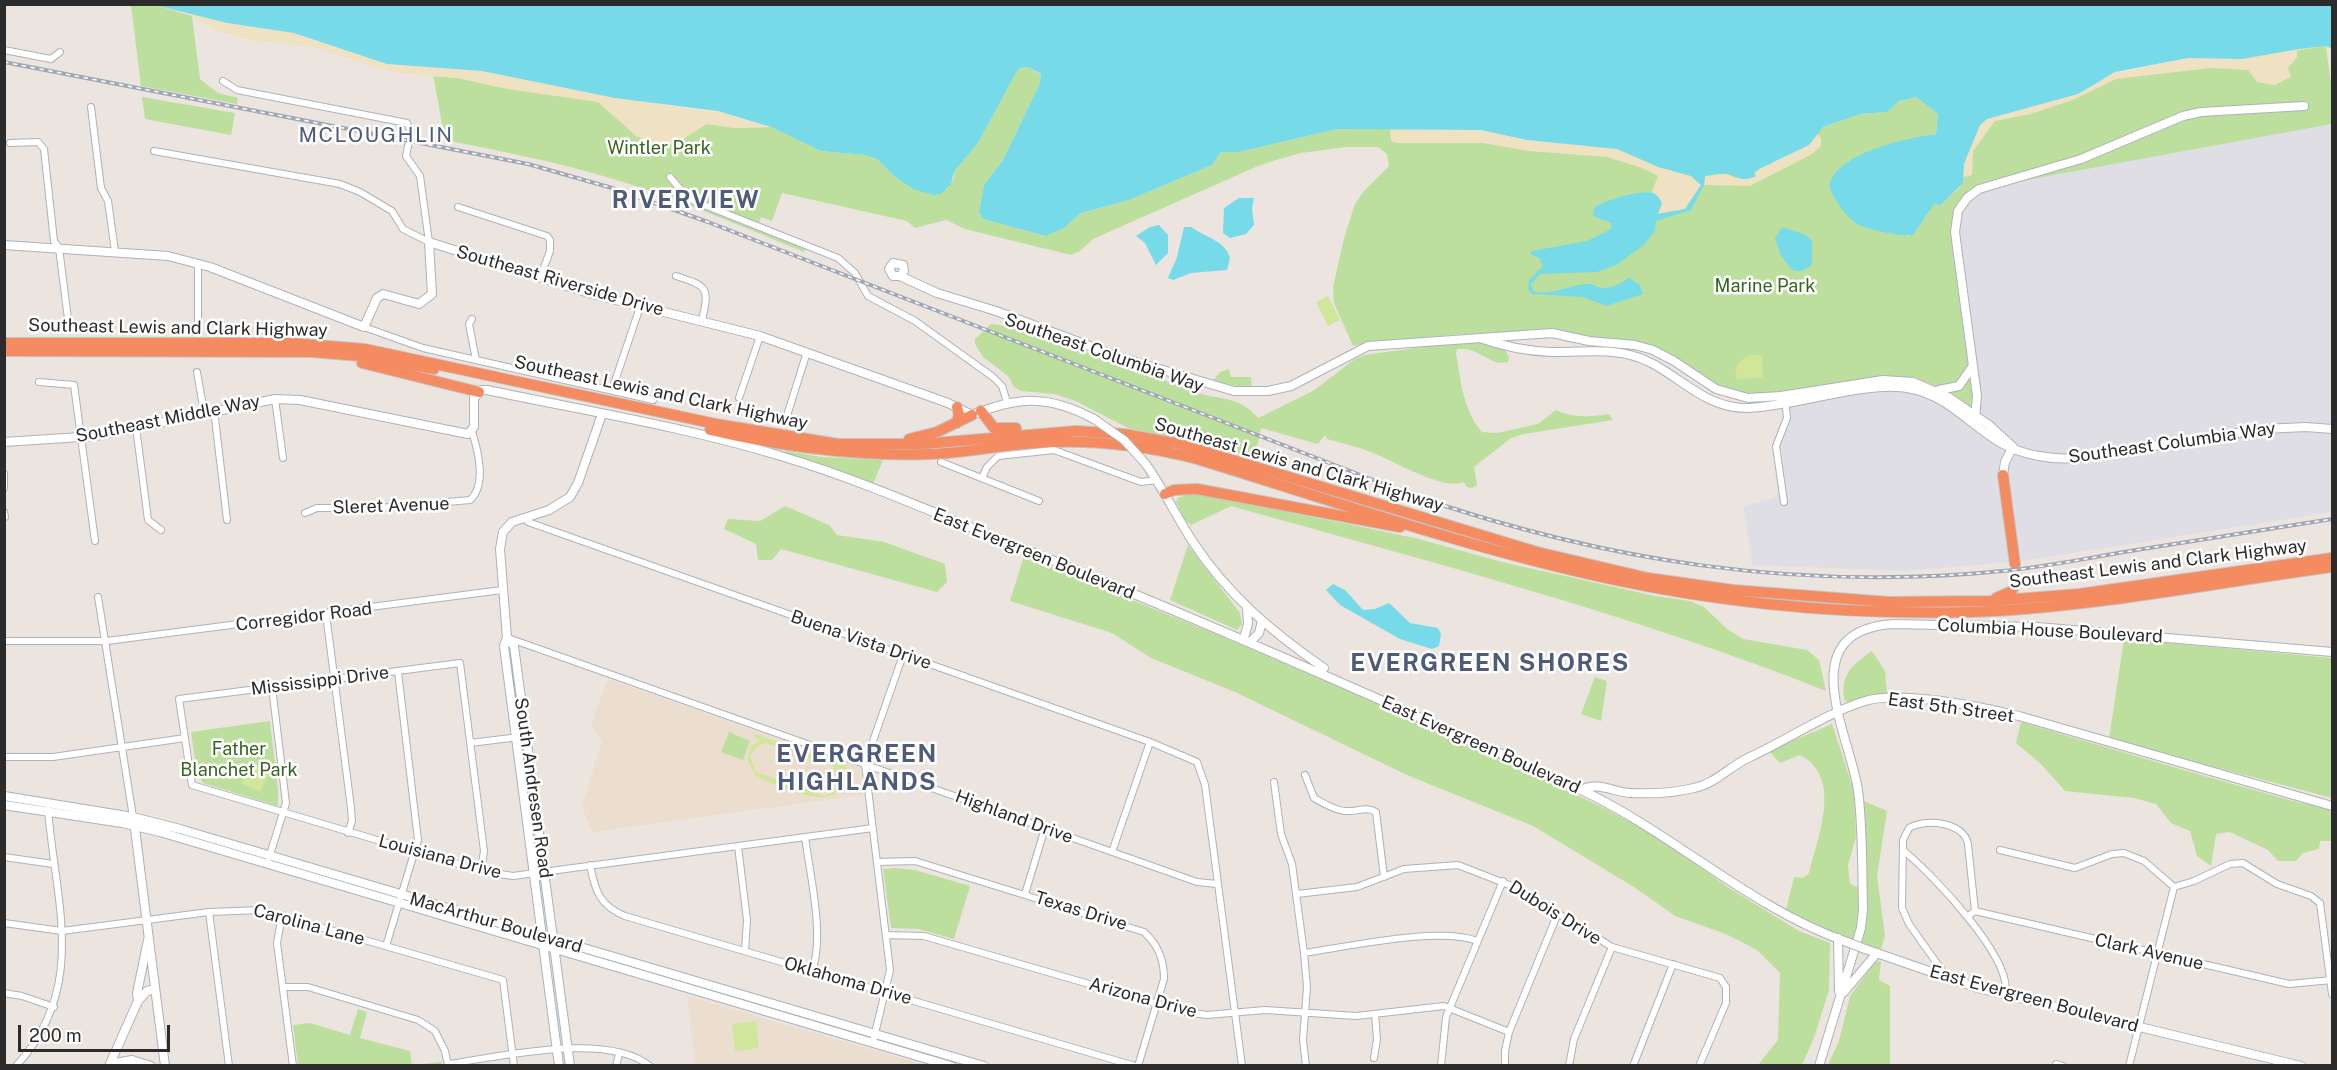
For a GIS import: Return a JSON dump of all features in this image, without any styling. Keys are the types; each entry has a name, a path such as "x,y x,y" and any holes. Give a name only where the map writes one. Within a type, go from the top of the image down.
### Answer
{"highway":[{"name":"Southeast Lewis and Clark Highway","path":"4,343 291,343 365,349 435,362 716,424 838,444 922,444 1076,430 1124,434 1180,444 1537,552 1648,578 1733,591 1849,600 1990,602 2079,594 2332,558"},
{"name":"Southeast Lewis and Clark Highway","path":"4,351 312,352 360,356 424,367 757,441 824,451 887,455 934,454 1075,441 1141,446 1197,459 1486,547 1582,573 1694,594 1812,606 1968,612 2051,606 2332,567"},
{"path":"312,352 479,392"},
{"path":"957,407 959,414 957,423"},
{"path":"838,444 924,437 977,413 993,428 1039,427 1076,430"},
{"path":"2003,475 2015,564"},
{"path":"1165,494 1184,489 1212,491 1364,520 1486,547"},
{"path":"1990,602 2012,591 2017,578"}],"street":[{"path":"4,50 51,59 60,52"},
{"path":"223,81 237,90 403,122 411,131 406,156 420,176 429,242 432,294 419,304 383,294 375,303 364,327"},
{"path":"1975,419 1973,364 1954,224 1958,210 1973,194 2009,179 2090,156 2183,116 2201,112 2304,106"},
{"path":"91,107 101,188 110,207 115,250"},
{"path":"10,143 38,142 44,149 54,241 59,248 68,319"},
{"name":"Southeast Riverside Drive","path":"154,151 340,184 360,192 392,211 403,228 429,242 640,307 702,320 760,336 977,413"},
{"path":"670,177 686,196 694,201 838,258 855,273 868,296 915,321 999,382 1007,402"},
{"path":"458,207 547,236 550,240 550,251 540,278"},
{"path":"4,245 149,253 198,263 394,339 653,400"},
{"path":"198,263 198,325"},
{"path":"676,276 699,284 705,290 707,298 702,320"},
{"name":"Southeast Columbia Way","path":"900,276 911,283 996,311 1119,357 1169,370 1221,389 1242,392 1268,391 1291,386 1325,371 1361,348 1478,337 1552,333 1653,350 1716,389 1730,395 1748,399 1785,399"},
{"path":"612,390 640,307"},
{"path":"472,319 470,324 476,360"},
{"path":"1535,334 1532,341 1535,350"},
{"path":"739,398 760,336"},
{"path":"1568,336 1571,343 1568,351"},
{"name":"Southeast Columbia Way","path":"1478,337 1535,350 1601,350 1638,357 1717,403 1746,408 1785,399 1900,380 1936,390 2013,447 2050,458 2076,458 2264,429 2306,427 2332,429"},
{"path":"784,422 807,352"},
{"path":"1936,390 1959,387 1968,376 1973,364"},
{"path":"197,372 204,412"},
{"path":"39,382 74,385 95,542"},
{"name":"Southeast Columbia Way","path":"1852,389 1887,387 1913,389 1943,401 1975,419"},
{"name":"East Evergreen Boulevard","path":"479,392 487,390 602,414 757,449 811,465 1248,639 1582,790 1662,834 1736,885 1792,917 1847,942 1940,975 2005,994 2139,1028 2301,1065"},
{"name":"Sleret Avenue","path":"305,513 317,508 380,508 470,500 480,486 476,444 472,431 475,424 473,400 479,392"},
{"path":"275,399 283,458"},
{"name":"Southeast Middle Way","path":"4,442 82,438 275,399 300,400 464,433 472,431"},
{"path":"1784,502 1776,446 1786,426 1785,399"},
{"path":"977,413 1007,402 1046,401 1068,407 1094,419 1124,440 1157,480 1201,554 1246,608 1336,678"},
{"path":"214,410 227,520"},
{"name":"South Andresen Road","path":"559,1065 544,942 539,872 521,736 514,646 507,638 500,549 502,532 512,522 549,510 570,497 578,483 602,414"},
{"path":"136,427 148,520 161,530"},
{"path":"2003,475 2005,462 2013,447"},
{"path":"982,478 987,467 998,456 1054,450 1141,482 1157,480"},
{"path":"941,462 1039,501"},
{"path":"4,474 4,488"},
{"path":"4,512 5,517"},
{"name":"Buena Vista Drive","path":"525,518 528,522 1150,742 1197,762 1206,785 1217,884"},
{"name":"Corregidor Road","path":"4,640 107,641 502,590"},
{"path":"98,597 107,641 134,821 165,1065"},
{"path":"1246,608 1248,639 1259,633 1262,621"},
{"path":"327,614 351,808 352,821 348,832"},
{"name":"Columbia House Boulevard","path":"1819,1065 1861,928 1863,909 1857,789 1837,712 1832,680 1838,655 1859,632 1882,625 2037,627 2332,652"},
{"name":"Highland Drive","path":"507,638 1197,882 1217,884"},
{"path":"874,1038 887,992 890,970 866,764 903,655"},
{"name":"Mississippi Drive","path":"185,738 179,699 460,663 470,743"},
{"path":"386,946 415,852 417,827 398,672"},
{"path":"269,860 283,814 285,794 272,687"},
{"name":"East 5th Street","path":"1582,790 1591,786 1630,793 1696,788 1713,781 1737,763 1837,712 1867,700 1888,698 2006,713 2332,806"},
{"path":"481,872 484,851 470,743 521,736"},
{"path":"4,757 53,757 185,738"},
{"name":"Louisiana Drive","path":"185,738 192,785 481,872 503,876 873,828"},
{"path":"1112,852 1150,742"},
{"path":"1305,775 1314,798 1344,812 1370,809 1376,813 1384,877"},
{"path":"1274,782 1281,834 1292,864 1307,975 1303,1040 1306,1065"},
{"name":"MacArthur Boulevard","path":"4,796 48,808"},
{"name":"MacArthur Boulevard","path":"4,805 48,808 134,821 874,1038 984,1065"},
{"path":"16,1065 37,1042 54,1007 61,983 64,952 48,808"},
{"path":"1940,975 1941,969 1909,924 1902,908 1905,833 1917,823 1961,829 1968,844 1975,911 1967,916"},
{"path":"1025,894 1045,828"},
{"path":"805,837 818,935 816,960 812,971"},
{"path":"738,846 748,932 745,951"},
{"path":"2000,850 2074,868 2112,854 2124,854 2144,861 2174,887"},
{"path":"1904,851 1934,877 1967,916 2004,978 2005,994"},
{"path":"4,857 53,864"},
{"name":"Texas Drive","path":"877,862 915,861 1144,932 1153,940 1164,965 1164,979 1137,1065"},
{"path":"2174,887 2194,881 2230,864 2243,863 2277,884 2311,896 2320,903 2332,980 2332,994"},
{"name":"Dubois Drive","path":"1297,894 1357,887 1404,869 1447,864 1503,881 1612,947 1720,978 1726,987 1726,1003 1700,1065"},
{"name":"Oklahoma Drive","path":"590,865 598,896 614,911 1137,1065"},
{"name":"South Andresen Road","path":"539,872 555,945 570,1065"},
{"path":"1441,1065 1444,1027 1450,1007 1503,881"},
{"path":"1217,884 1242,1065"},
{"path":"2129,1065 2174,887"},
{"name":"Carolina Lane","path":"4,923 62,931 242,909 282,915 503,980 513,1054"},
{"name":"Clark Avenue","path":"1975,911 2289,984 2332,980"},
{"path":"209,912 229,1065"},
{"path":"1505,1065 1505,1043 1558,913"},
{"path":"282,915 278,943 293,1065"},
{"name":"Arizona Drive","path":"887,935 924,936 1158,1004 1207,1015 1264,1010 1347,1016 1436,1006 1450,1007 1509,1032"},
{"path":"1304,953 1440,935 1465,936 1477,941"},
{"path":"138,1001 137,993 149,937"},
{"path":"1838,938 1840,997"},
{"path":"1569,1065 1574,1039 1612,947"},
{"path":"1840,997 1877,953"},
{"path":"1633,1065 1673,964"},
{"path":"283,987 308,987 418,1020 435,1031 445,1051 448,1065 513,1054 593,1047 650,1065"},
{"path":"110,1065 138,1001 147,991 155,989"},
{"path":"4,993 22,996 54,1007"},
{"path":"1374,1058 1377,1039 1375,1014"},
{"name":"MacArthur Boulevard","path":"874,1038 951,1065"},
{"path":"513,1054 514,1065"},
{"path":"615,1065 619,1054"},
{"path":"110,1065 132,1060 152,1065"},
{"path":"2056,1064 2063,1065"}],"shaded area":[{"path":"2332,124 2332,512 2022,561 1906,571 1753,565 1743,506 1774,498 1778,493 1772,445 1784,417 1780,392 1902,377 1940,387 1965,403 1951,227 1952,220 1966,195 2014,181"},
{"path":"608,679 859,767 863,795 592,832 582,806 602,742 591,724"},
{"path":"687,996 869,1049 926,1065 696,1065"}],"green space":[{"path":"131,5 155,5 192,16 200,79 218,93 238,98 237,104 141,86"},
{"name":"Marine Park","path":"2326,46 2332,92 2332,124 1972,190 1951,227 1973,398 1970,407 1940,387 1902,377 1756,395 1732,393 1634,342 1588,339 1558,329 1450,335 1371,342 1353,346 1334,303 1333,287 1344,238 1355,204 1364,191 1389,166 1387,154 1378,147 1346,147 1301,153 1258,166 1093,239 1080,251 1071,255 965,229 946,220 915,228 907,221 782,193 772,221 761,217 759,223 807,242 804,252 684,203 610,178 549,162 445,140 432,69 734,128 771,127 821,151 865,155 877,159 895,177 913,189 946,190 954,178 954,172 978,143 1016,73 1020,68 1028,67 1041,75 1040,83 1003,160 984,185 979,212 983,219 1044,236 1063,229 1081,213 1129,200 1212,165 1221,152 1239,152 1337,129 1399,129 1775,163 1801,150 1823,127 1861,114 1887,112 1899,101 1916,97 1938,114 1936,134 1910,140 1866,157 1830,180 1861,225 1909,236 1915,232 1935,203 1940,206 1960,187 1980,125 2100,80"},
{"path":"142,97 235,113 231,135 145,119"},
{"path":"1328,296 1340,320 1328,326 1316,302"},
{"path":"991,324 1020,328 1205,395 1234,401 1247,407 1258,418 1313,391 1355,359 1365,355 1443,344 1486,342 1504,348 1509,357 1508,362 1495,362 1472,350 1457,349 1456,353 1467,405 1482,432 1497,433 1538,424 1556,410 1582,416 1609,414 1613,420 1511,438 1474,467 1477,485 1472,488 1467,487 1464,482 1455,484 1444,482 1416,473 1368,451 1327,439 1325,435 1318,444 1261,428 1255,457 1128,428 1076,401 1054,394 1021,391 1014,387 1008,376 983,357 975,344 975,339"},
{"path":"1750,355 1762,356 1763,377 1736,380 1738,365 1742,359"},
{"path":"1229,369 1231,377 1251,377 1252,388 1212,382 1220,372"},
{"path":"786,451 821,457 883,460 873,484 783,454"},
{"path":"1191,493 1419,539 1502,562 1655,596 1690,601 1704,607 1727,629 1743,639 1807,650 1819,660 1826,691 1680,637 1605,613 1231,506 1191,525 1185,520 1176,502 1178,498"},
{"path":"785,506 829,525 837,535 884,542 945,564 947,582 937,592 781,549 772,560 758,560 756,544 724,529 728,519 760,521"},
{"path":"1188,545 1240,613 1242,624 1237,630 1170,600"},
{"path":"1024,556 1218,635 1458,738 1608,810 1674,847 1726,886 1799,931 1830,943 1829,990 1814,1038 1802,1065 1758,1065 1778,1040 1780,973 1757,950 1726,934 1675,916 1634,887 1533,826 1407,775 1235,692 1151,658 1112,633 1010,601"},
{"path":"2124,639 2332,658 2332,798 2109,739"},
{"path":"1872,651 1885,671 1887,694 1845,702 1844,685 1849,672 1858,661"},
{"path":"1595,677 1607,681 1601,721 1581,714"},
{"name":"Father Blanchet Park","path":"270,721 278,806 203,783 197,774 191,732"},
{"path":"2021,722 2293,801 2332,809 2332,841 2320,841 2319,849 2303,853 2296,861 2278,861 2268,850 2230,832 2216,834 2211,866 2197,856 2190,831 2171,823 2156,804 2134,798 2065,791 2041,764 2016,743"},
{"path":"1832,724 1854,791 1856,837 1848,865 1850,884 1859,888 1860,913 1855,943 1786,910 1794,877 1803,878 1809,873 1821,825 1824,792 1821,778 1813,765 1800,755 1780,763 1769,751"},
{"path":"729,732 750,741 743,760 721,752"},
{"path":"755,734 847,766 846,770 839,768 842,777 841,786 835,793 826,797 814,797 787,790 755,775 747,759 751,747 760,740 754,737","holes":["766,743 833,766 839,782 834,791 824,796 756,772 750,756 756,747"]},
{"path":"250,764 270,772 260,792 241,783"},
{"path":"1864,801 1887,811 1877,876 1885,936 1880,952 1861,944"},
{"path":"883,869 915,870 970,886 954,939 918,929 891,928"},
{"path":"1881,961 1879,980 1890,986 1890,1065 1828,1065 1839,1041 1850,996 1875,962"},
{"path":"358,1009 367,1012 360,1038 410,1051 412,1065 298,1065 293,1025 310,1023 350,1035"},
{"path":"756,1021 759,1048 735,1051 732,1024"},
{"path":"441,1062 441,1065 412,1065"}],"sand":[{"path":"185,12 227,23 294,33 387,64 482,71 689,109 718,111 771,127 734,128 707,124 675,144 658,145 636,136 598,102 507,89 457,78 401,74 310,47 251,40 216,30"},
{"path":"2297,49 2297,57 2288,68 2291,77 2275,85 2257,82 2248,70 2210,68 2116,79 2075,99 2031,114 1995,121 1973,151 1972,175 1964,177 1964,164 1980,125 1987,119 2088,88 2115,72 2188,58 2242,59"},
{"path":"1390,129 1494,131 1527,140 1617,149 1691,176 1701,185 1685,209 1658,214 1659,197 1652,192 1658,176 1642,168 1607,157 1529,151 1483,143 1397,143 1391,141"},
{"path":"1817,134 1821,138 1821,146 1812,154 1750,186 1704,185 1705,176 1708,175 1726,174 1736,178 1756,176 1753,173 1801,150"}],"water":[{"path":"2332,4 2332,49 2326,46 2299,49 2242,59 2188,58 2115,72 2078,94 1987,119 1980,125 1964,164 1963,183 1940,206 1935,203 1913,235 1884,232 1857,224 1840,206 1829,185 1835,173 1859,155 1892,143 1936,134 1938,114 1916,97 1899,101 1887,112 1861,114 1823,127 1809,145 1759,169 1754,173 1756,176 1751,178 1743,179 1723,174 1705,176 1704,185 1691,210 1656,221 1655,231 1644,245 1616,265 1597,272 1540,274 1531,284 1533,291 1539,292 1589,284 1606,288 1629,278 1640,285 1643,294 1606,306 1583,297 1532,294 1528,289 1529,280 1543,266 1539,258 1530,254 1532,251 1587,241 1611,229 1611,223 1593,216 1594,208 1605,202 1631,194 1652,193 1662,203 1658,214 1685,209 1701,185 1691,176 1658,167 1617,149 1527,140 1481,130 1337,129 1239,152 1221,152 1212,165 1129,200 1081,213 1063,229 1045,236 983,219 979,212 984,185 1003,160 1040,83 1041,74 1028,67 1020,68 1016,73 978,143 954,172 951,184 941,194 933,195 913,189 895,177 877,159 865,155 821,151 771,127 718,111 615,98 482,71 387,64 294,33 227,23 155,5"},
{"path":"1239,198 1254,198 1252,208 1254,225 1246,234 1230,238 1223,233 1224,208"},
{"path":"1159,225 1168,235 1168,253 1156,265 1145,243 1136,236 1150,227"},
{"path":"1184,227 1191,227 1224,247 1230,258 1227,270 1191,273 1173,280 1168,278 1177,257"},
{"path":"1782,227 1806,235 1812,241 1812,264 1805,270 1791,269 1780,254 1775,238"},
{"path":"1333,584 1345,590 1363,610 1375,609 1389,603 1410,623 1438,628 1441,634 1439,646 1432,649 1400,639 1340,605 1326,590"}],"railway":[{"path":"4,62 528,164 612,188 708,222 1412,495 1558,538 1630,554 1703,566 1777,573 1851,577 1926,576 2034,567 2332,519"}],"district":[{"name":"MCLOUGHLIN","path":"376,136"},
{"name":"RIVERVIEW","path":"686,201"},
{"name":"EVERGREEN SHORES","path":"1490,664"},
{"name":"EVERGREEN HIGHLANDS","path":"857,769"}],"park label":[{"name":"Wintler Park","path":"659,148"}]}
